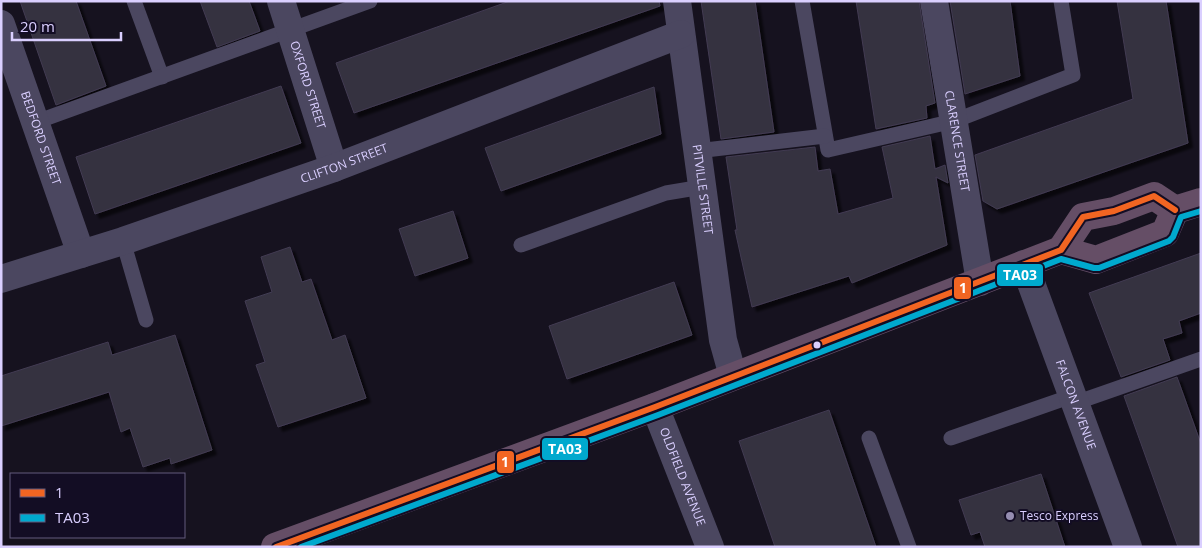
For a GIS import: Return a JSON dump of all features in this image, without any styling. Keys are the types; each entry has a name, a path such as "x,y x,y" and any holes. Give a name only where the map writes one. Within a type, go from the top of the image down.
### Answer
{"highway":[{"path":"275,547 655,407 1061,250 1083,217 1114,211 1154,196 1175,210"},
{"path":"1061,250 1096,260 1165,232 1175,210 1201,202"}],"street":[{"name":"OXFORD STREET","path":"281,1 334,168"},
{"name":"PITVILLE STREET","path":"676,1 723,340 733,376"},
{"name":"CLARENCE STREET","path":"934,1 980,282"},
{"name":"BEDFORD STREET","path":"1,24 81,254"},
{"name":"CLIFTON STREET","path":"1,279 123,241 334,168 682,34"},
{"name":"FALCON AVENUE","path":"1024,264 1128,547"},
{"name":"OLDFIELD AVENUE","path":"655,407 710,547"}],"lane":[{"path":"134,1 162,77"},
{"path":"36,122 370,1"},
{"path":"802,1 828,150 954,121 1073,75 1061,1"},
{"path":"697,151 825,136"},
{"path":"521,245 666,193 702,187"},
{"path":"123,241 146,320"},
{"path":"951,438 1201,359"},
{"path":"868,438 908,547"}],"building":[{"path":"20,1 76,1 106,86 56,105"},
{"path":"200,1 249,1 260,31 217,47"},
{"path":"510,1 659,1 660,6 354,113 336,63"},
{"path":"701,1 755,1 774,132 721,139"},
{"path":"856,1 919,1 935,103 926,106 927,118 876,129"},
{"path":"950,1 1010,1 1020,76 965,94"},
{"path":"1117,1 1166,1 1188,143 997,209 983,201 975,155 1133,99"},
{"path":"281,86 301,143 95,214 76,157"},
{"path":"654,87 661,134 501,191 485,148"},
{"path":"930,136 935,169 945,165 948,183 936,177 947,245 852,283 849,276 752,307 735,230 737,230 726,157 815,147 818,171 830,169 838,214 893,198 882,147"},
{"path":"453,211 468,258 415,276 399,229"},
{"path":"290,247 302,282 311,279 332,340 345,335 366,398 278,427 256,365 265,362 245,301 272,292 261,257"},
{"path":"1201,253 1201,313 1179,321 1182,333 1163,339 1170,360 1121,377 1089,293"},
{"path":"674,282 692,335 567,379 549,326"},
{"path":"175,335 212,450 171,464 170,458 143,467 130,428 121,432 109,392 1,426 1,376 108,342 112,355"},
{"path":"1177,377 1201,444 1201,547 1178,547 1124,396"},
{"path":"829,410 876,547 775,547 739,441"},
{"name":"Tesco Express","path":"1041,474 1065,547 985,547 980,532 971,535 959,500"}],"transit line":[{"name":"1","path":"276,547 655,407 1061,250 1083,217 1114,211 1154,196 1175,210"},
{"name":"TA03","path":"301,547 658,415 1061,259 1099,268 1169,241 1173,237 1181,217 1201,211"}],"place":[{"name":"Tesco Express","path":"1010,516"}]}
